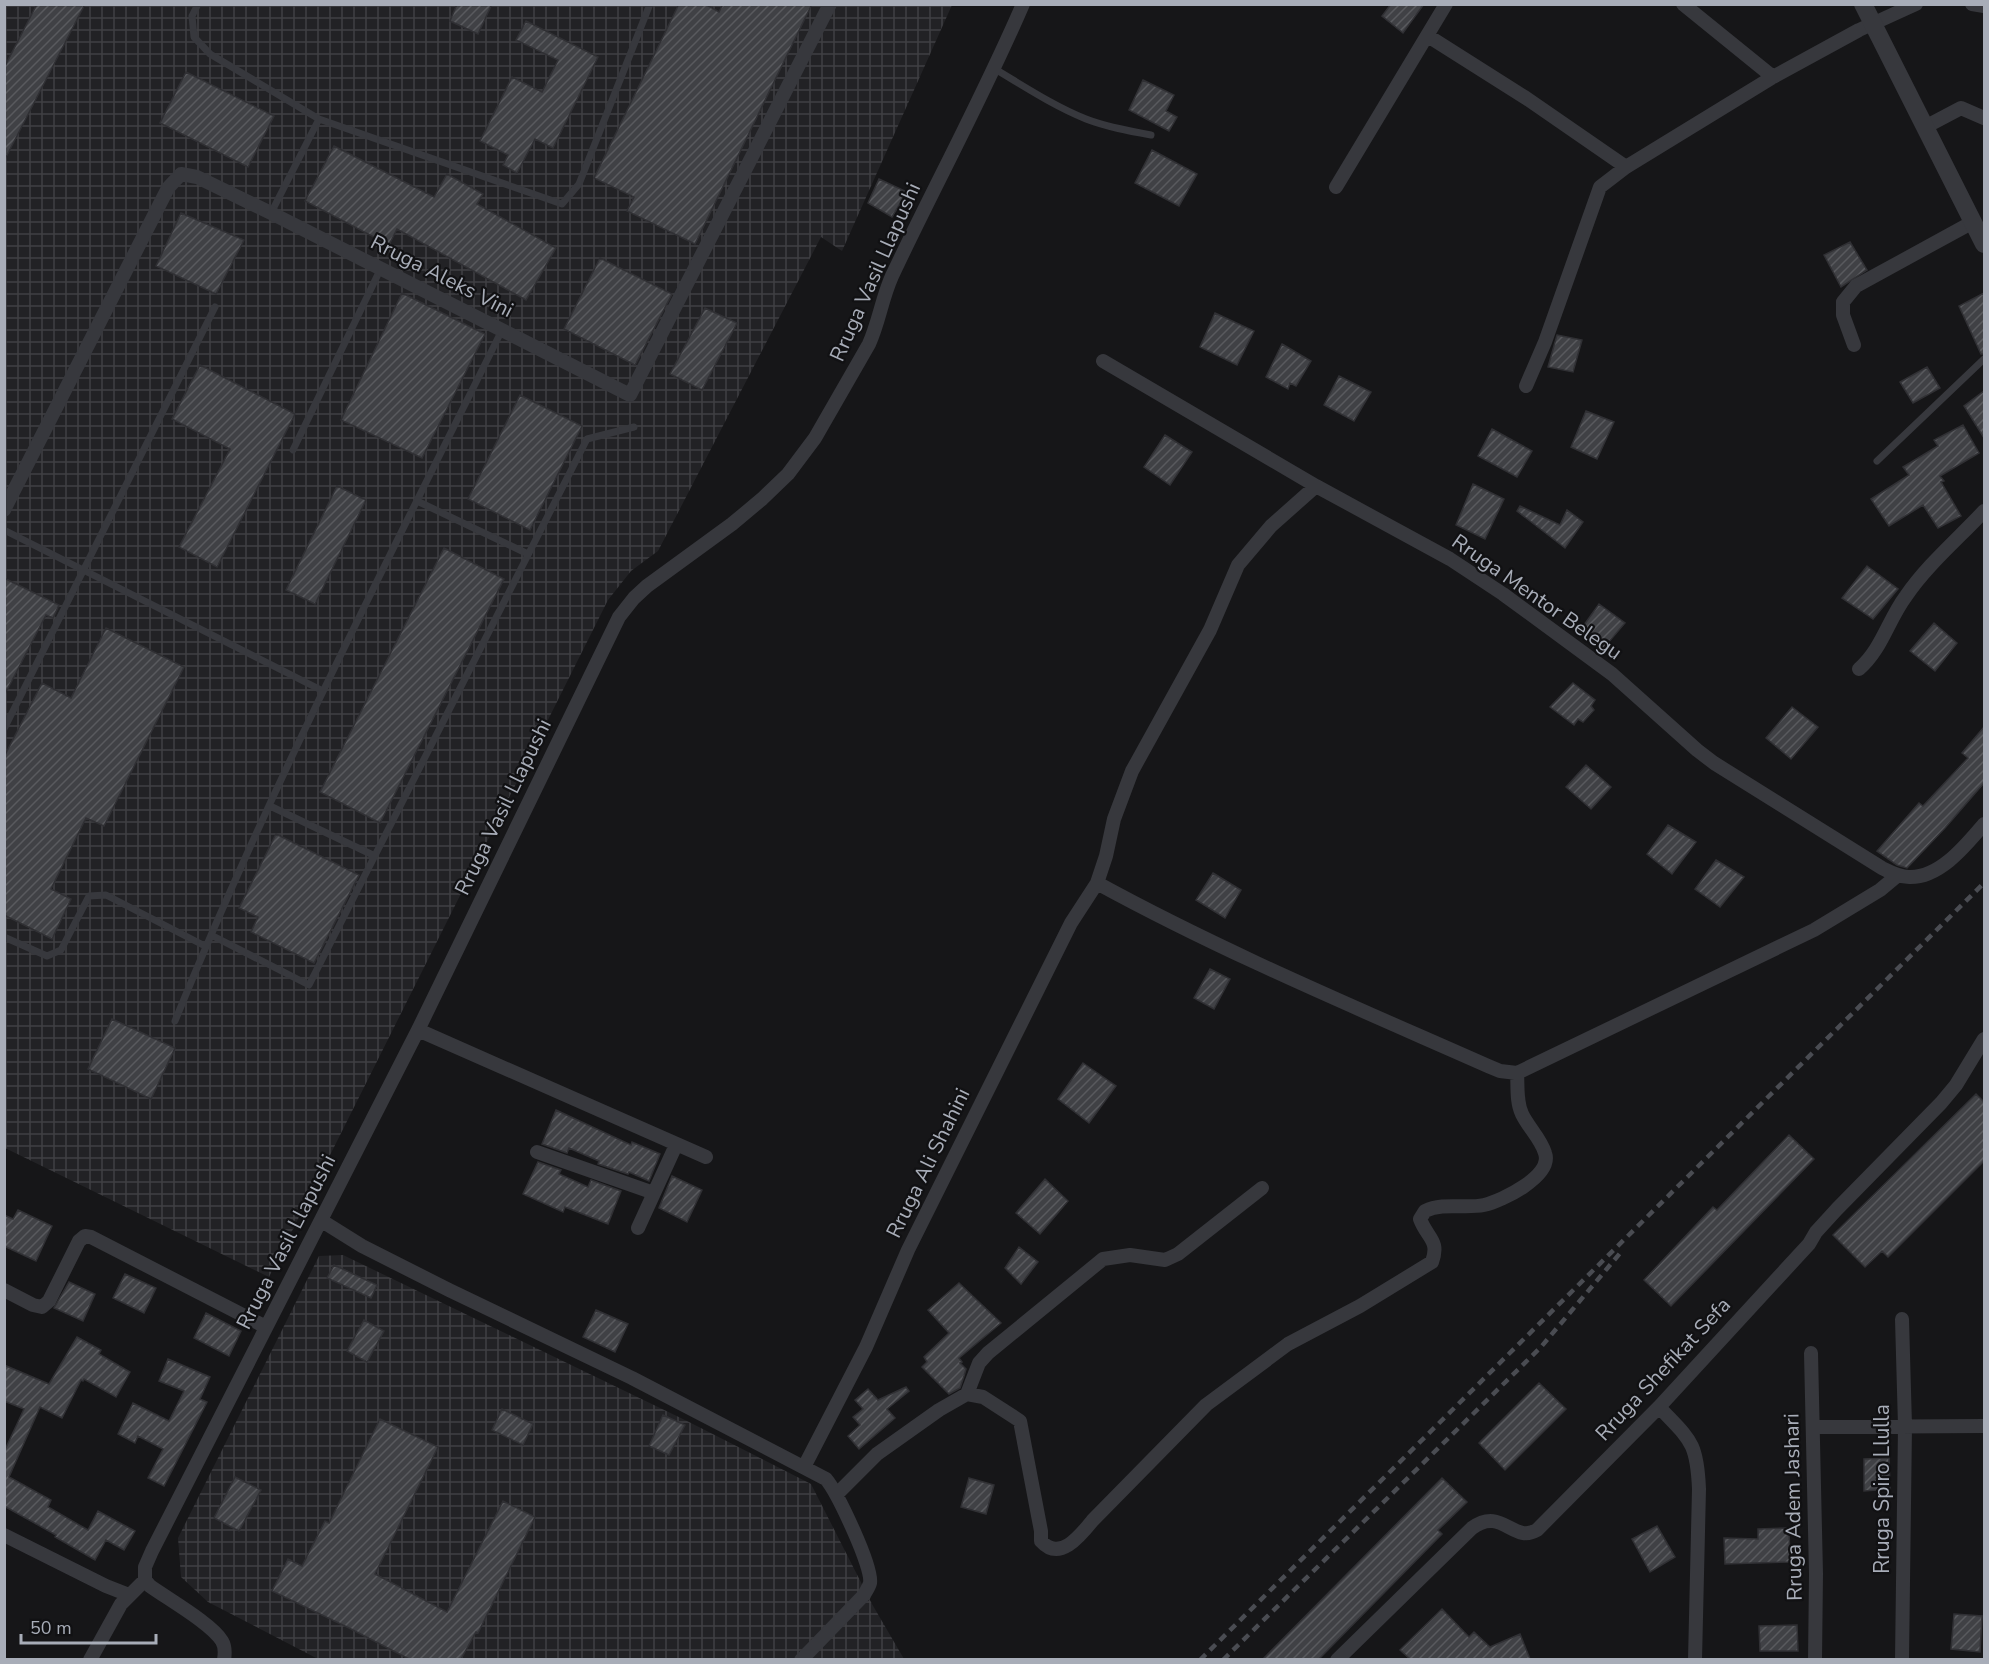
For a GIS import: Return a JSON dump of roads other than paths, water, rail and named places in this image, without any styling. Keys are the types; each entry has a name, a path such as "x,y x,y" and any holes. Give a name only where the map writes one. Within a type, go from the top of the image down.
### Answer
{"street":[{"name":"Rruga Aleks Vini","path":"5,507 168,188 181,174 197,177 271,213 630,394 830,4"},
{"name":"Rruga Vasil Llapushi","path":"145,1580 145,1567 152,1551 418,1030 619,617 646,586 762,499 805,454 869,345 891,278 995,69 1023,4"},
{"path":"1336,187 1446,4"},
{"path":"1683,4 1773,77"},
{"path":"1863,4 1984,244"},
{"path":"1526,386 1545,342 1600,187 1626,167 1773,77 1873,23 1916,4"},
{"path":"1972,4 1984,6"},
{"path":"1428,36 1526,98 1626,167"},
{"path":"1926,127 1960,108 1984,118"},
{"path":"1854,345 1843,315 1843,302 1856,286 1973,222"},
{"name":"Rruga Mentor Belegu","path":"1103,361 1316,486 1450,560 1503,594 1612,674 1714,763 1872,862 1898,875"},
{"name":"Rruga Ali Shahini","path":"804,1467 866,1347 908,1250 1066,933 1097,883 1114,819 1132,771 1210,630 1238,565 1271,526 1316,486"},
{"path":"1858,669 1874,654 1905,597 1984,510"},
{"path":"1097,883 1199,935 1321,992 1500,1071 1517,1073 1814,930 1880,890 1898,875 1906,877 1925,874 1947,862 1984,824"},
{"path":"418,1030 706,1157"},
{"name":"Rruga Shefikat Sefa","path":"1337,1659 1480,1522 1502,1522 1524,1533 1537,1530 1659,1407 1809,1244 1836,1209 1956,1085 1984,1039"},
{"path":"967,1394 983,1397 1020,1420 1041,1541 1053,1550 1070,1544 1206,1405 1297,1339 1360,1306 1432,1262 1436,1244 1420,1219 1425,1211 1438,1207 1485,1205 1522,1188 1538,1176 1546,1164 1545,1152 1521,1112 1517,1073"},
{"path":"638,1228 676,1145"},
{"path":"537,1152 654,1193"},
{"path":"837,1494 877,1454 924,1420 967,1394 979,1363 988,1353 1103,1259 1130,1255 1165,1260 1178,1254 1262,1188"},
{"path":"322,1221 362,1246 632,1378 826,1479 837,1494 867,1563 870,1583 864,1595 801,1659"},
{"path":"4,1290 33,1305 42,1307 49,1301 79,1241 85,1236 91,1237 266,1327"},
{"name":"Rruga Spiro Llulla","path":"1902,1319 1905,1426 1902,1659"},
{"name":"Rruga Adem Jashari","path":"1811,1353 1815,1659"},
{"path":"1659,1407 1691,1442 1698,1461 1695,1659"},
{"path":"1813,1427 1984,1426"},
{"path":"4,1535 129,1595"},
{"path":"90,1659 121,1604 145,1580 150,1586 211,1629 222,1642 224,1659"}],"lane":[{"path":"198,4 192,16 194,37 210,54 319,119 562,204 579,184 650,4"},
{"path":"995,69 1078,116 1112,127 1150,135"},
{"path":"271,213 319,119"},
{"path":"293,450 381,268"},
{"path":"4,729 215,307"},
{"path":"175,1021 205,946 323,691 502,330"},
{"path":"1877,461 1984,359"},
{"path":"211,935 309,985 586,439 634,427"},
{"path":"417,501 528,554"},
{"path":"4,530 323,691"},
{"path":"270,806 375,856"},
{"path":"4,937 47,956 61,950 89,896 105,895 205,946"}],"railway":[{"path":"1200,1660 1984,883"},
{"path":"1223,1660 1541,1347 1621,1252"}]}
